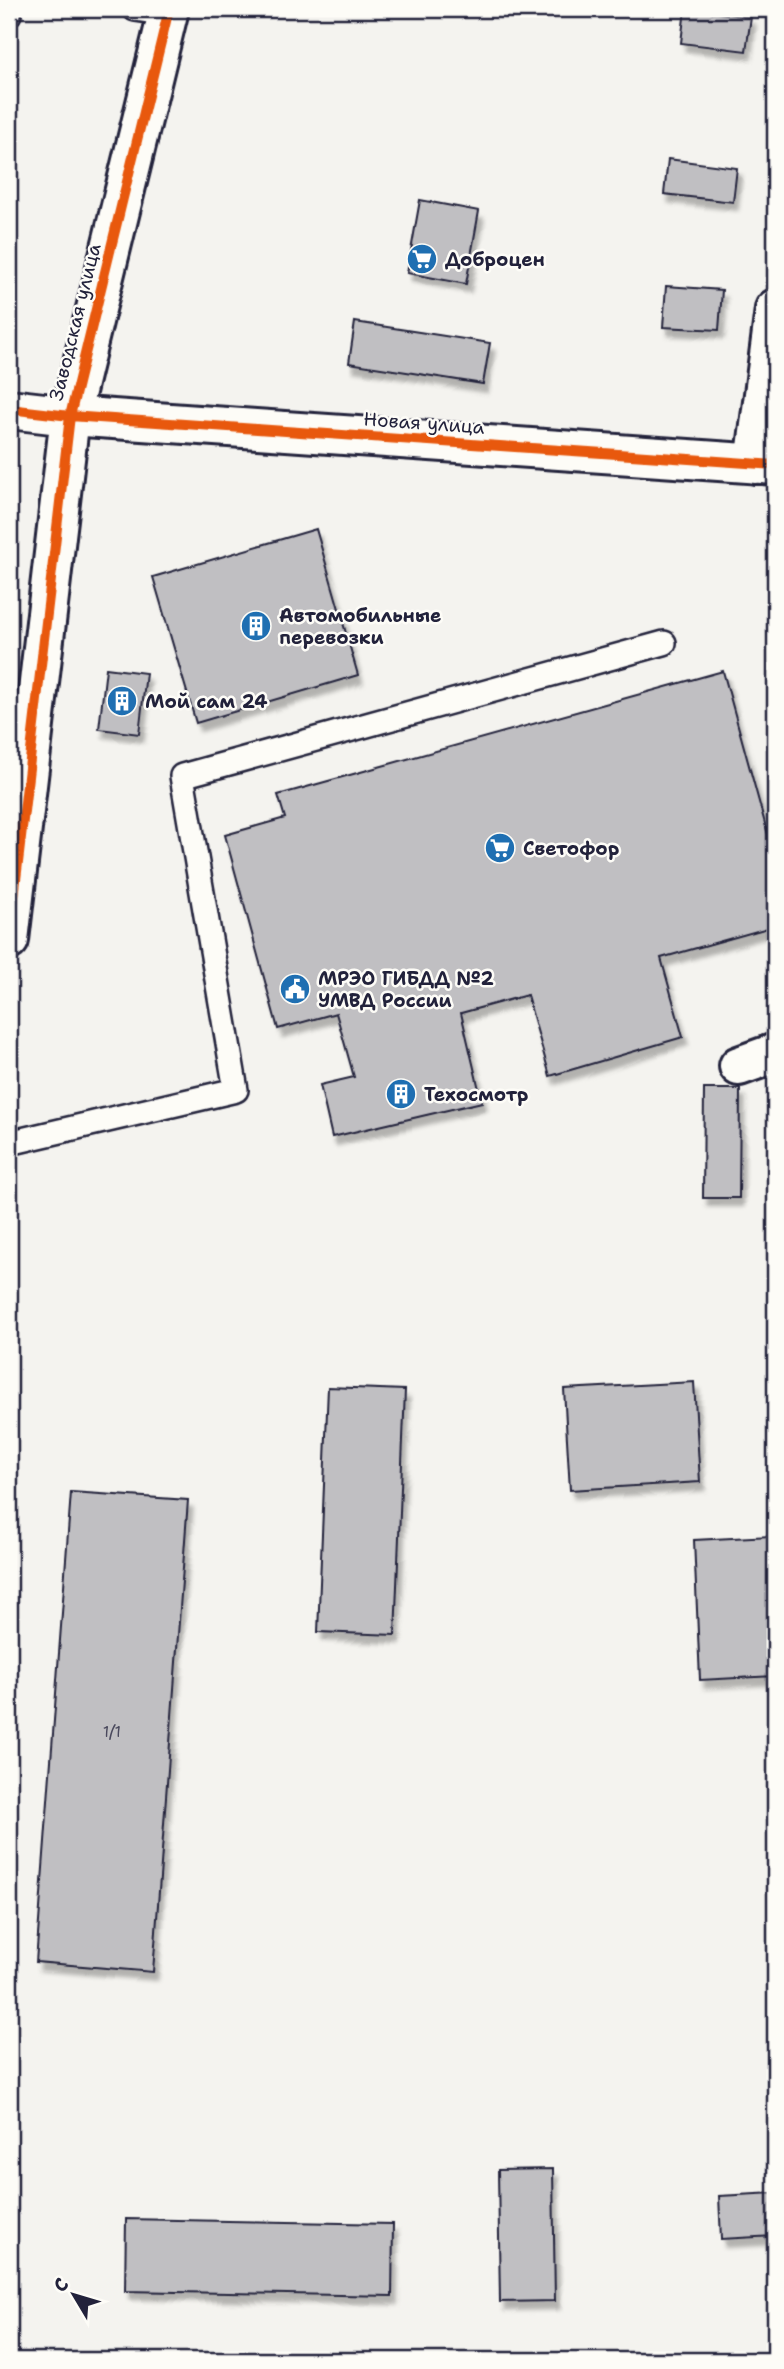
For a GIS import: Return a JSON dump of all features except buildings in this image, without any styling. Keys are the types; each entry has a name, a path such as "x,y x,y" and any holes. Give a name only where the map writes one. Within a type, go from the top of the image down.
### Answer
{"street":[{"name":"Заводская улица","path":"9,940 70,416 157,11"},
{"path":"765,464 775,309"},
{"name":"Новая улица","path":"9,409 70,416 765,464"},
{"path":"739,1066 775,1053"}],"lane":[{"path":"9,14 10,9"},
{"path":"9,1143 236,1090 181,776 664,643"}],"cycle path":[{"path":"9,940 70,416 169,9"},
{"path":"9,409 70,416 775,465"}],"place":[{"name":"Доброцен","path":"422,259"},
{"name":"Автомобильные перевозки","path":"256,626"},
{"name":"Мой сам 24","path":"122,701"},
{"name":"Светофор","path":"500,848"},
{"name":"МРЭО ГИБДД №2 УМВД России","path":"295,989"},
{"name":"Техосмотр","path":"401,1094"}]}
